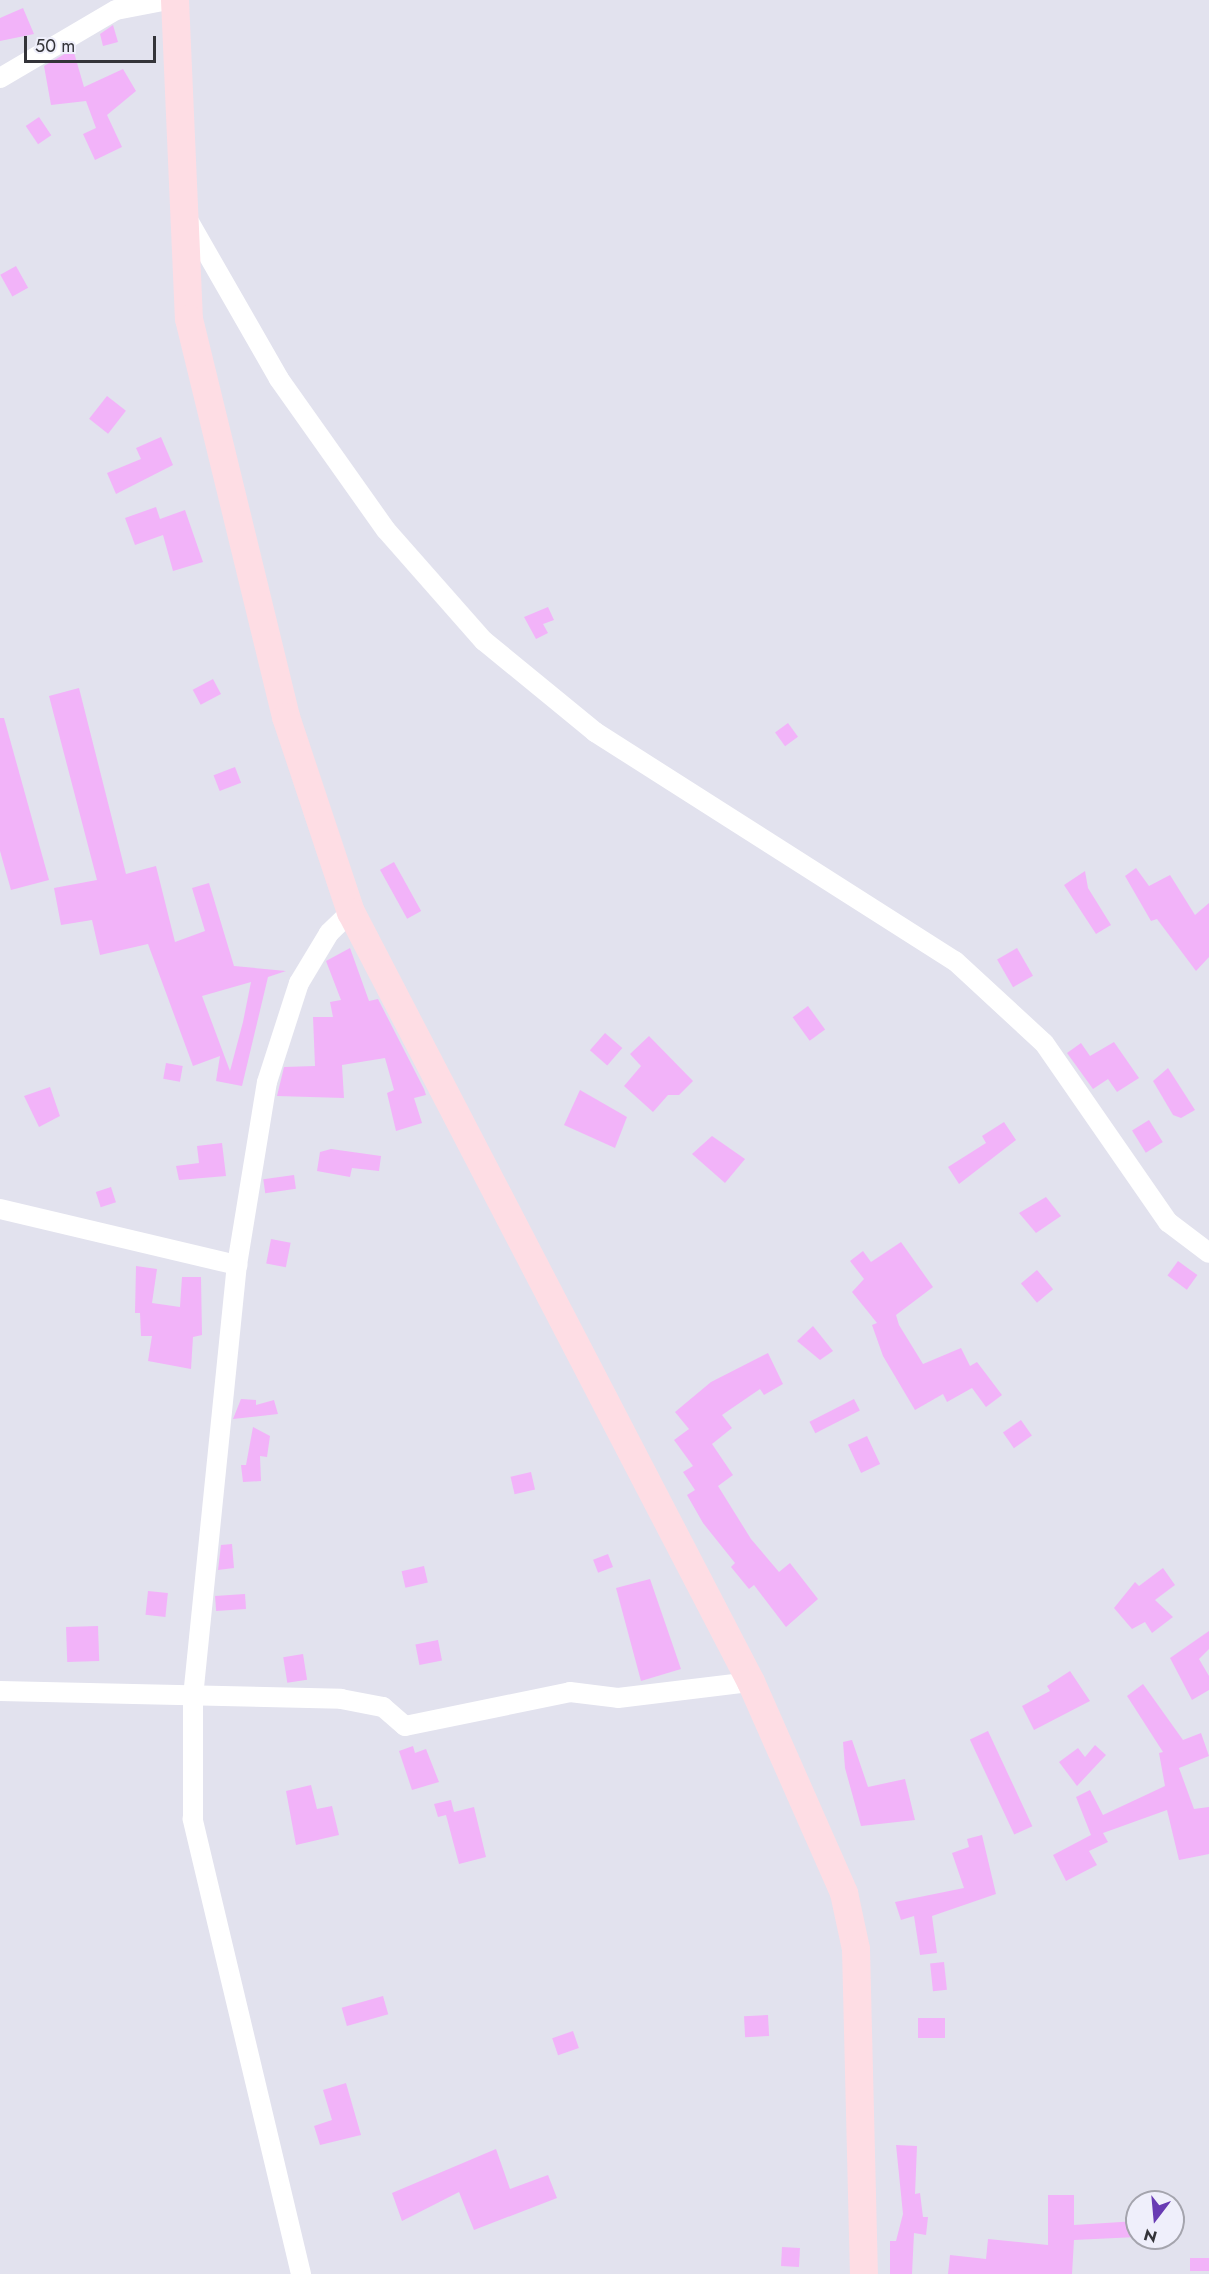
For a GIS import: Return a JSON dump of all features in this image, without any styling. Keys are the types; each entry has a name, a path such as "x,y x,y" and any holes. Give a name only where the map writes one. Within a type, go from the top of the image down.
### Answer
{"main road":[{"path":"175,0 189,319 286,717 351,912 751,1682 844,1893 856,1949 864,2274"}],"street":[{"path":"0,78 116,10 168,0"},
{"path":"183,213 284,387 386,530 484,641 595,732 955,960 1044,1043 1168,1222 1209,1253"},
{"path":"301,2274 193,1819 193,1697 237,1265 275,1046 310,961 351,912"},
{"path":"0,1209 237,1265"},
{"path":"0,1691 341,1699 383,1707 405,1726 570,1692 618,1698 751,1682"}],"building":[{"path":"23,8 34,34 0,41 0,18"},
{"path":"113,25 118,42 103,46 100,34"},
{"path":"73,49 84,87 123,69 136,91 107,115 122,147 95,160 83,134 96,128 86,101 51,105 44,66"},
{"path":"39,117 51,135 38,144 26,126"},
{"path":"16,266 28,288 12,297 0,275"},
{"path":"107,396 126,411 108,434 89,419"},
{"path":"161,437 173,465 116,494 107,473 141,459 136,448"},
{"path":"156,507 160,519 185,510 203,562 173,571 163,535 135,545 125,518"},
{"path":"548,607 554,620 543,624 548,633 536,639 524,617"},
{"path":"213,679 221,694 201,705 193,690"},
{"path":"79,688 126,874 156,866 175,942 205,931 192,888 209,883 234,966 286,971 268,977 242,1086 216,1081 220,1056 193,1066 148,944 100,955 92,920 61,925 54,888 97,880 49,696","holes":["251,982 230,1071 202,996"]},
{"path":"0,718 4,718 49,880 11,890 0,851"},
{"path":"788,723 798,737 785,746 775,732"},
{"path":"235,767 241,783 220,791 214,775"},
{"path":"394,862 421,911 407,919 380,870"},
{"path":"1136,868 1149,886 1170,875 1195,915 1209,903 1209,957 1196,971 1157,919 1151,921 1125,876"},
{"path":"1085,871 1088,888 1111,925 1096,934 1064,885"},
{"path":"350,948 369,1001 378,999 424,1089 426,1095 414,1098 422,1123 396,1131 387,1093 394,1090 385,1058 342,1065 344,1098 277,1096 284,1067 315,1066 313,1017 333,1017 330,1002 341,1000 326,961"},
{"path":"1017,948 1033,976 1013,987 997,959"},
{"path":"808,1006 825,1029 810,1041 793,1017"},
{"path":"605,1033 622,1048 607,1065 590,1050"},
{"path":"649,1036 693,1081 679,1095 668,1095 653,1112 624,1086 641,1066 630,1054"},
{"path":"1114,1042 1139,1078 1117,1092 1108,1079 1093,1089 1067,1053 1081,1043 1090,1056"},
{"path":"166,1063 183,1066 180,1082 163,1079"},
{"path":"1168,1068 1195,1110 1181,1118 1173,1115 1153,1081"},
{"path":"50,1087 60,1116 39,1127 24,1096"},
{"path":"580,1090 627,1117 615,1148 564,1125"},
{"path":"1149,1120 1163,1142 1146,1153 1132,1131"},
{"path":"1004,1122 1016,1140 959,1184 948,1167 986,1143 982,1136"},
{"path":"712,1136 745,1159 725,1183 692,1154"},
{"path":"222,1143 226,1176 179,1180 176,1166 199,1163 197,1146"},
{"path":"331,1149 381,1156 379,1171 352,1168 350,1177 317,1171 320,1152"},
{"path":"294,1175 296,1189 265,1193 263,1179"},
{"path":"111,1187 116,1202 101,1207 96,1192"},
{"path":"1046,1197 1061,1216 1036,1233 1019,1213"},
{"path":"271,1239 291,1243 286,1267 266,1264"},
{"path":"901,1242 933,1287 896,1315 899,1325 923,1364 961,1348 970,1366 977,1362 1002,1395 986,1407 972,1388 947,1402 943,1394 915,1410 883,1356 872,1325 877,1323 852,1292 864,1279 850,1261 863,1251 871,1262"},
{"path":"1178,1261 1197,1275 1187,1290 1167,1276"},
{"path":"136,1266 157,1269 152,1303 180,1307 182,1277 201,1277 202,1335 193,1337 191,1369 148,1361 152,1336 141,1336 140,1313 135,1313"},
{"path":"1037,1270 1053,1289 1037,1303 1021,1283"},
{"path":"813,1326 833,1351 820,1360 797,1341"},
{"path":"768,1353 783,1384 764,1395 760,1389 722,1415 732,1428 712,1444 733,1475 718,1486 751,1539 779,1572 790,1563 818,1599 786,1627 754,1585 749,1589 731,1567 735,1563 703,1523 687,1495 695,1490 683,1472 693,1466 674,1440 689,1429 675,1412 711,1382"},
{"path":"241,1399 256,1400 256,1405 274,1400 278,1414 233,1419"},
{"path":"854,1399 860,1411 815,1433 809,1422"},
{"path":"1021,1420 1032,1436 1014,1448 1003,1433"},
{"path":"253,1427 270,1436 267,1457 260,1456 261,1481 243,1482 241,1465 246,1465"},
{"path":"867,1436 880,1464 861,1473 848,1445"},
{"path":"531,1472 535,1490 515,1494 511,1477"},
{"path":"232,1544 234,1568 218,1570 221,1545"},
{"path":"608,1554 613,1567 598,1573 593,1560"},
{"path":"424,1566 428,1583 405,1588 402,1571"},
{"path":"1163,1568 1175,1585 1155,1600 1173,1617 1152,1633 1145,1622 1132,1629 1114,1608 1135,1582 1139,1586"},
{"path":"650,1579 681,1669 641,1681 616,1588"},
{"path":"148,1591 168,1593 165,1617 145,1615"},
{"path":"245,1594 246,1609 216,1611 215,1596"},
{"path":"98,1626 99,1661 67,1662 66,1627"},
{"path":"1209,1631 1209,1649 1199,1659 1209,1676 1209,1690 1192,1700 1170,1658"},
{"path":"438,1640 442,1661 419,1665 415,1644"},
{"path":"303,1654 307,1680 287,1683 283,1657"},
{"path":"1070,1671 1090,1701 1034,1730 1022,1706 1050,1691 1047,1686"},
{"path":"1143,1684 1183,1740 1201,1733 1209,1756 1179,1768 1194,1809 1209,1807 1209,1854 1179,1860 1167,1810 1103,1833 1108,1842 1089,1851 1097,1865 1066,1881 1053,1855 1091,1835 1076,1797 1090,1790 1103,1815 1165,1786 1159,1753 1163,1752 1127,1696"},
{"path":"988,1731 1032,1826 1014,1835 970,1739"},
{"path":"852,1740 868,1787 905,1779 915,1820 861,1826 845,1768 843,1742"},
{"path":"1095,1745 1106,1755 1077,1786 1059,1762 1078,1748 1085,1757"},
{"path":"413,1746 415,1753 426,1749 439,1782 412,1790 399,1751"},
{"path":"311,1785 317,1809 332,1806 339,1835 296,1845 286,1791"},
{"path":"451,1800 454,1812 474,1807 486,1857 459,1864 446,1815 438,1817 434,1804"},
{"path":"982,1835 996,1894 932,1916 937,1953 920,1955 914,1916 901,1920 895,1902 964,1888 952,1853 969,1847 967,1839"},
{"path":"944,1962 947,1990 933,1991 930,1963"},
{"path":"383,1996 388,2014 347,2026 342,2008"},
{"path":"768,2015 769,2036 745,2037 744,2016"},
{"path":"918,2018 945,2018 945,2038 918,2038"},
{"path":"573,2031 579,2048 558,2055 552,2038"},
{"path":"346,2083 361,2135 320,2145 314,2126 332,2120 323,2090"},
{"path":"896,2145 917,2146 915,2194 920,2193 923,2217 928,2217 926,2235 914,2233 912,2274 890,2274 890,2241 896,2241 903,2214"},
{"path":"496,2149 510,2189 548,2175 557,2198 474,2230 459,2192 402,2221 392,2193"},
{"path":"1048,2195 1074,2195 1074,2225 1125,2222 1125,2238 1074,2240 1072,2274 948,2274 950,2255 986,2259 988,2239 1048,2245"},
{"path":"782,2247 800,2248 799,2267 781,2266"},
{"path":"1190,2258 1209,2258 1209,2271 1190,2271"}]}
